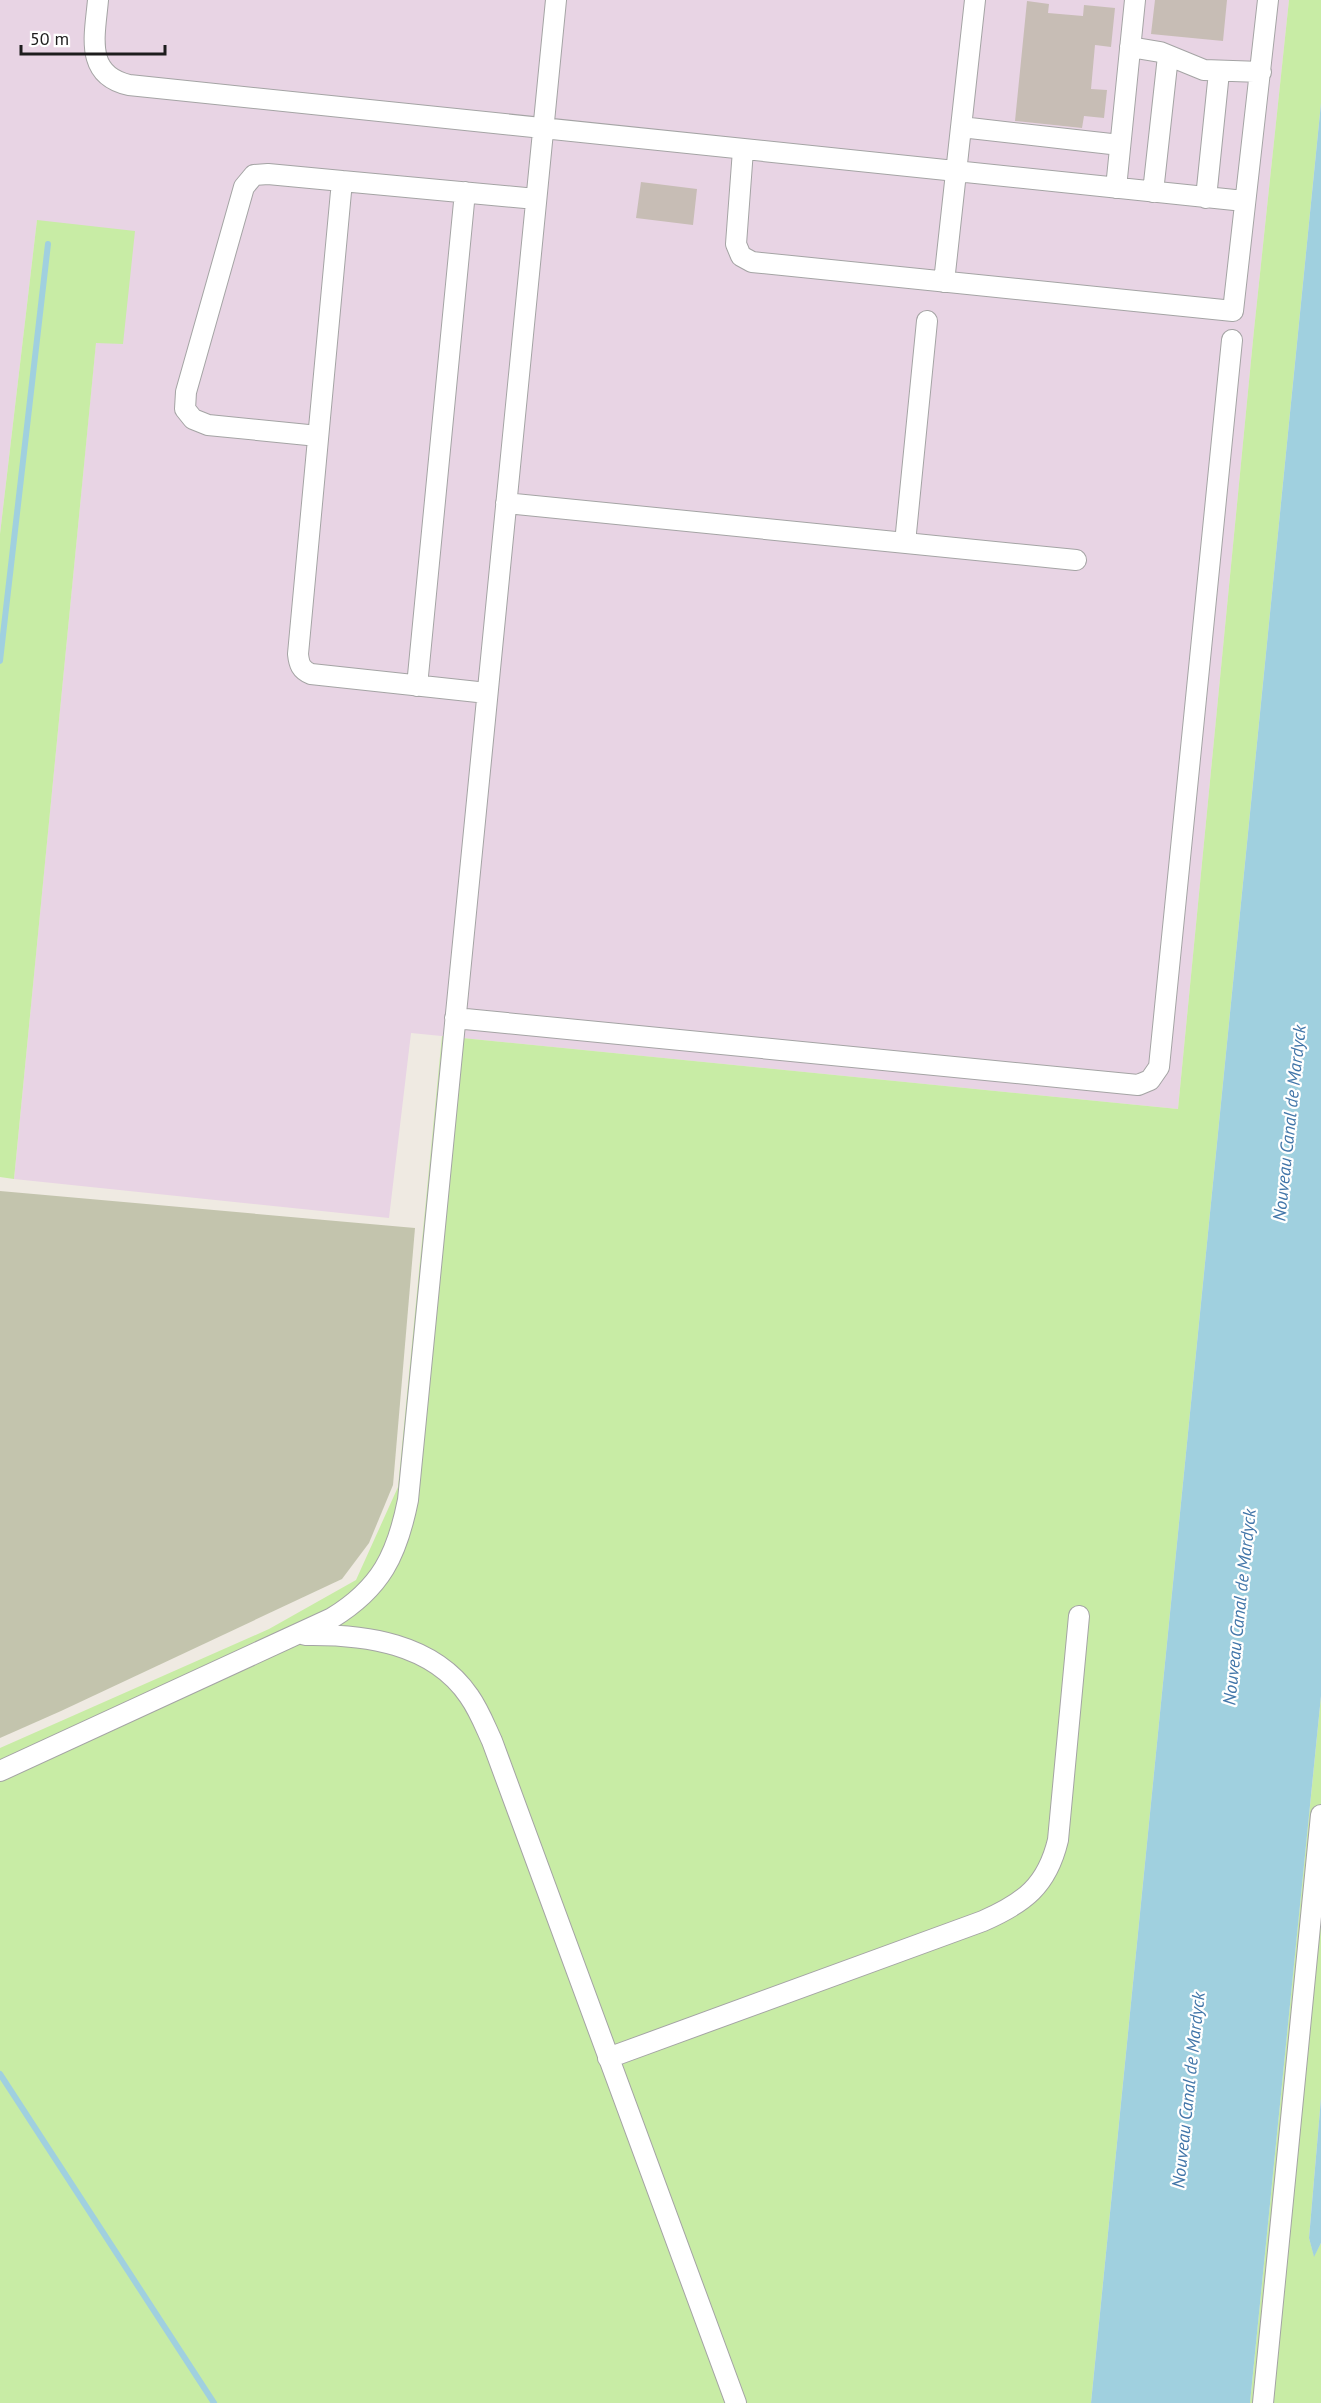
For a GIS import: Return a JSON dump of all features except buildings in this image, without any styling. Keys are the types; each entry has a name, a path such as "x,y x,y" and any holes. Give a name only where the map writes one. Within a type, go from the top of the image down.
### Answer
{"street":[{"path":"98,0 94,40 96,58 104,74 118,83 1244,201"},
{"path":"0,1771 299,1635 346,1609 370,1588 391,1560 404,1522 556,0"},
{"path":"944,282 975,0"},
{"path":"1116,188 1135,0"},
{"path":"743,150 736,236 738,250 745,260 762,264 1233,311 1268,0"},
{"path":"1130,47 1168,56 1194,67 1220,72 1261,72"},
{"path":"1154,192 1168,56"},
{"path":"1206,198 1220,72"},
{"path":"961,127 1120,145"},
{"path":"318,436 208,425 194,419 185,409 186,392 244,187 254,176 268,174 536,199"},
{"path":"342,181 298,654 300,665 311,674 487,693"},
{"path":"417,686 465,192"},
{"path":"905,543 927,321"},
{"path":"454,1027 1138,1085 1150,1080 1159,1067 1232,340"},
{"path":"506,503 1076,560"},
{"path":"608,2058 983,1921 1005,1911 1029,1895 1050,1866 1058,1840 1079,1616"},
{"path":"299,1635 358,1636 390,1643 435,1663 459,1683 469,1696 492,1741 736,2403"},
{"path":"1263,2403 1321,1815"}],"shaded area":[{"path":"0,0 1289,0 1254,330 1178,1109 411,1033 389,1218 14,1179 96,342 123,343 37,220 0,534"},
{"path":"0,1191 415,1228 393,1485 369,1543 342,1579 0,1738"}],"green space":[{"path":"1289,0 1321,0 1321,103 1091,2403 0,2403 0,1748 269,1629 356,1580 398,1487 442,1036 1178,1109 1254,330"},
{"path":"37,220 135,231 123,344 96,343 14,1179 0,1177 0,534"},
{"path":"1321,1696 1321,2098 1309,2238 1314,2256 1321,2243 1321,2403 1250,2403"}],"water":[{"name":"Nouveau Canal de Mardyck","path":"1321,103 1321,1696 1250,2403 1091,2403"},
{"path":"1321,2098 1321,2243 1314,2257 1309,2238"}],"waterway":[{"path":"0,661 48,244"},
{"path":"0,2074 214,2403"}]}
